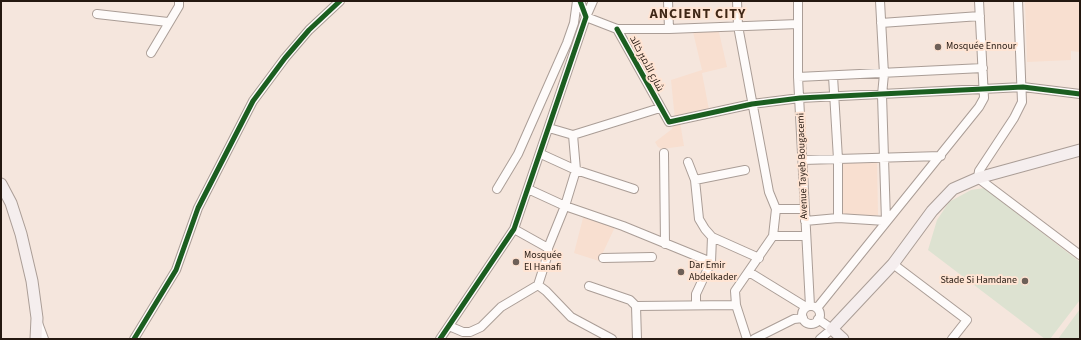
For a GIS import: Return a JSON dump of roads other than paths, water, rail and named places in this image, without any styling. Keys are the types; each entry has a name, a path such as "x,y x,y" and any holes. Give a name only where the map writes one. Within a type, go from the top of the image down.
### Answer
{"main road":[{"path":"843,339 832,329 893,264 932,211 953,189 978,178 1080,150"},
{"path":"1,184 11,203 22,234 32,281 37,318 36,339"}],"street":[{"path":"150,53 179,6 179,1"},
{"path":"134,339 176,270 198,208 253,101 285,58 309,30 340,1"},
{"path":"579,1 586,17 617,29 669,29 798,24"},
{"path":"497,189 518,154 567,43 574,23 579,1"},
{"path":"440,339 514,229 541,154 586,17 593,1"},
{"path":"668,1 669,29"},
{"path":"737,1 738,26 752,104 769,192 776,209 773,236 735,291 736,305 747,339"},
{"name":"Avenue Tayeb Bougacemi","path":"798,1 798,77 803,160 804,220 811,307"},
{"path":"880,1 884,74 882,95 886,220"},
{"path":"749,272 811,307 820,312 818,320 812,323 807,322 803,313 811,307 940,156 979,107 984,98 979,1"},
{"path":"1018,1 1023,87 1022,102 1014,118 979,171 978,178 1080,255"},
{"path":"97,14 168,22"},
{"path":"881,23 980,16"},
{"name":"شارع الأمير خالد","path":"617,29 669,122 752,104"},
{"path":"798,77 983,68"},
{"path":"833,76 838,159 838,218"},
{"path":"752,104 800,98 1023,87 1080,94"},
{"path":"549,128 573,136 660,108"},
{"path":"450,326 463,332 470,332 481,326 501,307 538,285 548,254 548,248 565,206 576,170 573,136"},
{"path":"664,153 665,244"},
{"path":"541,154 576,170 634,190"},
{"path":"803,160 940,156"},
{"path":"688,162 695,180 699,219 712,237 759,258"},
{"path":"695,180 745,170"},
{"path":"528,189 565,206 623,226 711,262"},
{"path":"776,209 804,209"},
{"path":"804,220 838,218 886,220"},
{"path":"514,229 548,248"},
{"path":"773,236 806,236"},
{"path":"696,305 696,294 711,262 712,237"},
{"path":"603,258 652,257"},
{"path":"893,264 967,320 952,339"},
{"path":"538,285 546,291 571,317 612,339"},
{"path":"589,286 630,300 636,306 637,339"},
{"path":"636,306 736,305"},
{"path":"37,318 44,339"},
{"path":"754,339 794,319 804,318"},
{"path":"818,320 832,329 820,339"}],"place":[{"name":"Mosquée Ennour","path":"938,47"},
{"name":"Mosquée El Hanafi","path":"516,262"},
{"name":"Dar Emir Abdelkader","path":"681,272"},
{"name":"Stade Si Hamdane","path":"1025,281"}],"district":[{"name":"ANCIENT CITY","path":"698,15"}]}
